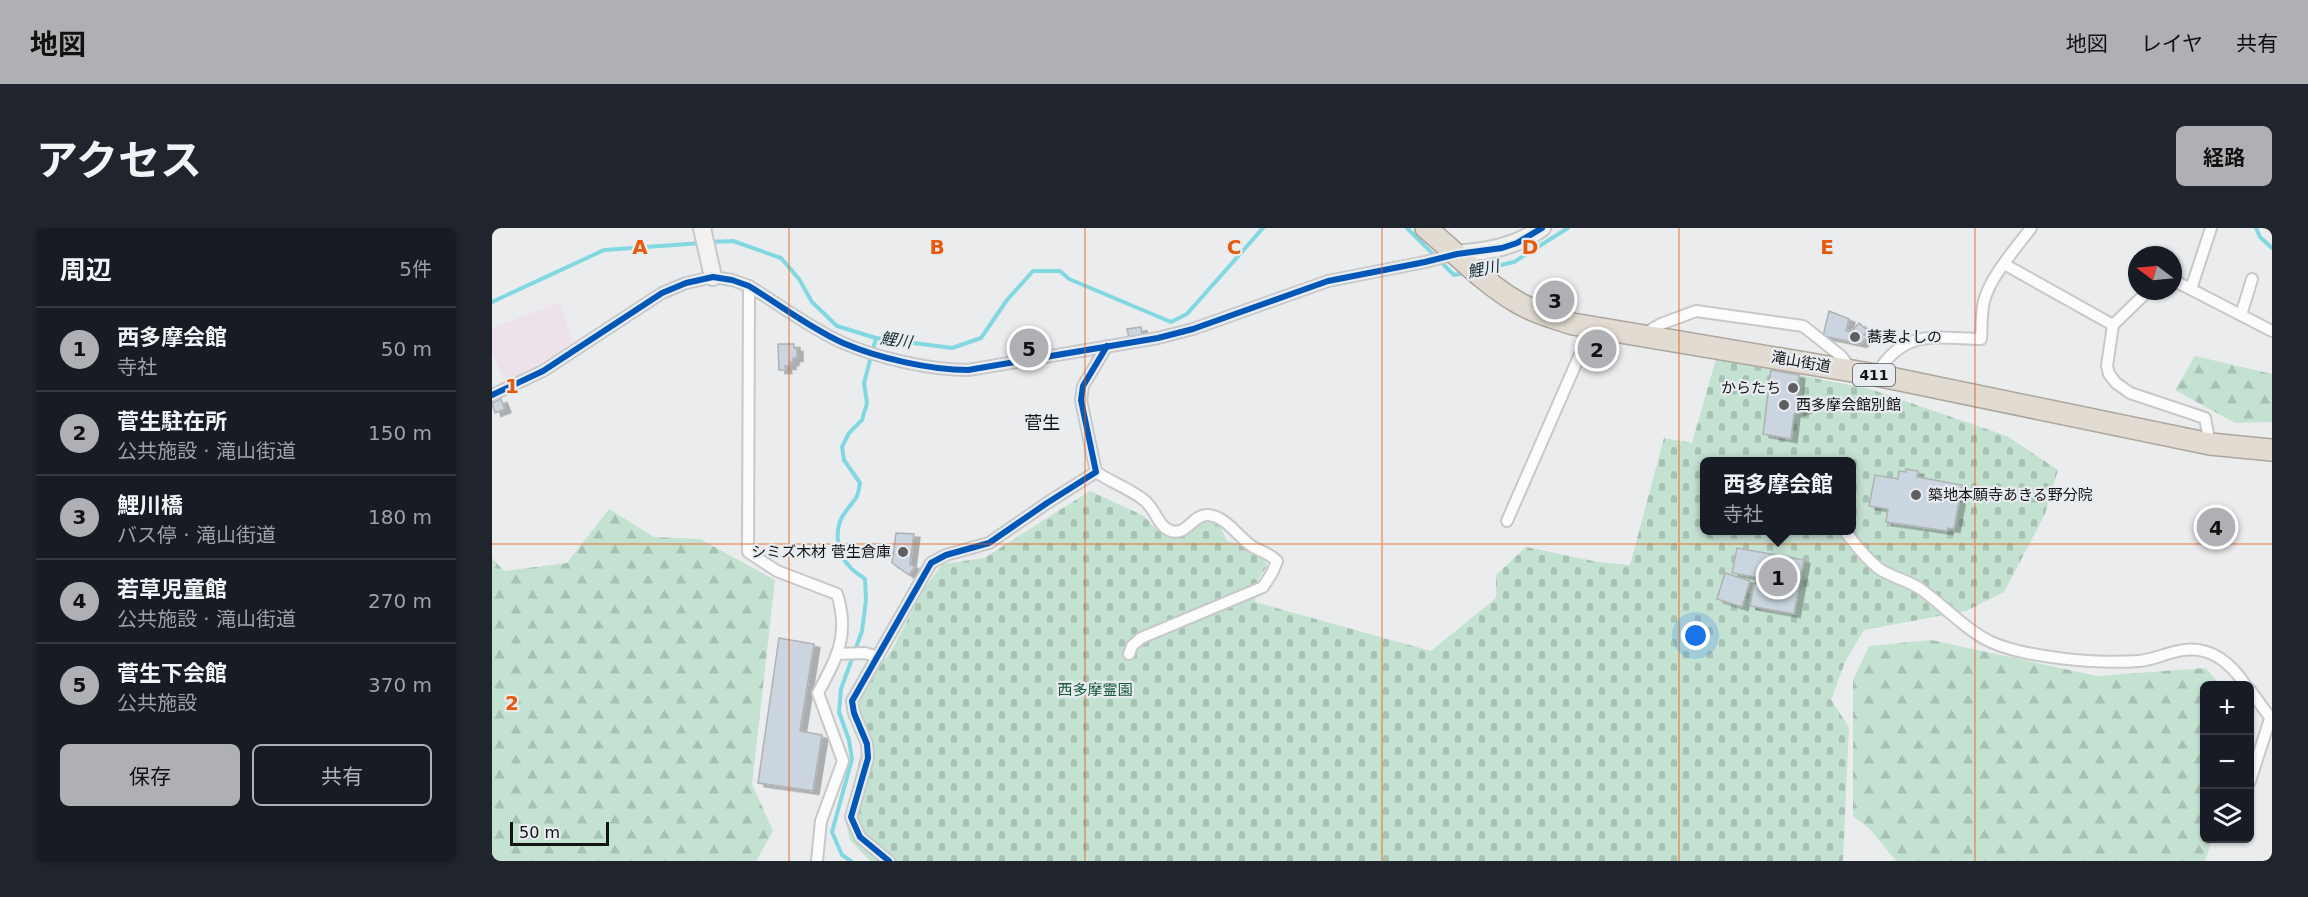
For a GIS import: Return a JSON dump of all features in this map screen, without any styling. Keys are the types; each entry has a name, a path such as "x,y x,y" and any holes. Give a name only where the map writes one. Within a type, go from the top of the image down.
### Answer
{"highway":[{"name":"滝山街道","path":"1426,228 1455,257 1517,302 1573,324 1876,375 2210,444 2272,450"}],"street":[{"path":"702,228 711,271"},
{"path":"492,395 543,371 662,293 711,271 749,286 830,336 860,348 906,362 948,370 968,370 1158,338 1193,329 1328,281 1502,248 1517,243 1542,228"},
{"path":"1876,375 1885,360 1906,342 1923,338 1982,339 1986,294 2004,264 2031,228"},
{"path":"2191,289 2211,228"},
{"path":"2004,264 2113,325"},
{"path":"2241,315 2252,279"},
{"path":"2182,284 2272,331"},
{"path":"749,286 748,552 777,571 837,594 843,613 838,654 818,693 843,761 822,820 817,861"},
{"path":"2139,300 2113,325 2107,366 2109,374 2116,383 2130,393 2205,418 2210,444"},
{"path":"1642,335 1661,324 1696,311 1803,326 1841,356 1854,371"},
{"path":"1507,521 1592,327"},
{"path":"1107,346 1083,386 1082,400 1096,472 1144,500 1152,507 1162,526 1172,531 1182,531 1199,518 1208,515 1223,521 1254,547 1269,553 1277,561 1263,587 1141,638 1132,646 1129,654"},
{"path":"889,861 860,837 851,817 868,758 867,744 852,701 931,563 946,555 989,543 1096,472"},
{"path":"1848,535 1882,570 1919,588 1991,642 2022,651 2088,662 2141,661 2177,651 2192,650 2218,656 2228,662 2242,681"},
{"path":"838,654 865,653 878,657"},
{"path":"2254,696 2271,720 2254,769"}],"shaded area":[{"path":"560,302 573,342 543,365 506,383 492,353 492,328"}],"green space":[{"path":"2195,356 2272,374 2272,422 2235,423 2175,390"},
{"name":"西多摩霊園","path":"1716,359 1870,389 2007,436 2058,470 2045,514 2004,592 1966,611 1864,630 1845,662 1831,700 1849,727 1843,861 870,861 850,840 845,817 865,738 853,710 857,698 892,650 923,590 943,564 984,558 1090,491 1144,516 1158,531 1183,534 1199,521 1219,524 1227,541 1244,545 1263,554 1267,566 1258,580 1255,602 1431,651 1496,598 1496,575 1526,547 1598,562 1630,565 1664,438 1692,443"},
{"path":"609,509 654,537 700,539 775,580 752,784 773,831 756,861 492,861 492,558 504,571 567,563"},
{"path":"1931,640 2097,676 2206,668 2217,681 2200,681 2200,843 2211,843 2205,861 1896,861 1869,828 1853,816 1853,680 1869,646"}],"building":[{"path":"1829,311 1849,319 1846,331 1851,332 1859,323 1868,331 1864,335 1867,337 1861,344 1823,336"},
{"path":"1141,327 1142,336 1129,338 1127,329"},
{"path":"1038,341 1040,350 1020,354 1018,345"},
{"path":"778,344 794,344 794,348 797,348 797,358 793,358 790,366 785,366 786,370 779,370"},
{"name":"西多摩会館別館","path":"1771,370 1799,375 1796,401 1806,409 1794,414 1791,439 1763,434"},
{"path":"501,399 505,409 495,413 492,403"},
{"name":"築地本願寺あきる野分院","path":"1906,469 1918,471 1917,477 1962,485 1954,529 1948,528 1947,531 1886,522 1888,509 1869,506 1875,475 1898,479 1899,471 1906,472"},
{"path":"896,533 914,534 910,564 915,567 909,575 892,563"},
{"path":"1737,548 1804,560 1794,614 1750,606 1754,583 1778,588 1779,581 1732,573"},
{"path":"1725,573 1750,581 1742,607 1717,599"},
{"path":"779,638 814,644 800,731 822,735 813,791 758,783"}],"waterway":[{"name":"鯉川","path":"709,242 733,241 781,258 799,279 812,302 837,326 876,338 952,348 981,338 1007,300 1033,271 1060,271 1069,279 1171,322 1187,314 1263,228"},
{"name":"鯉川","path":"1407,228 1454,275 1465,273"},
{"name":"鯉川","path":"1484,269 1514,262 1568,228"},
{"name":"鯉川","path":"2256,228 2260,237 2272,248"},
{"name":"鯉川","path":"492,302 604,250 702,243"},
{"path":"851,861 842,855 832,832 852,759 849,740 839,712 841,689 862,631 866,600 865,579 845,561 839,547 839,525 856,498 860,483 844,460 842,447 849,433 862,420 867,403 864,383 876,338"}],"cycle path":[{"path":"492,395 543,371 662,293 686,283 713,277 749,286 795,316 843,343 888,358 921,365 968,370 1158,338 1193,329 1328,281 1457,254 1502,248 1517,243 1542,228"},
{"path":"889,861 860,837 851,817 868,758 867,744 854,713 852,701 931,563 946,555 989,543 1096,472 1081,400 1083,386 1107,346"}],"place":[{"name":"鯉川橋","path":"1555,300"},
{"name":"蕎麦よしの","path":"1855,337"},
{"name":"菅生下会館","path":"1029,348"},
{"name":"菅生駐在所","path":"1597,349"},
{"name":"からたち","path":"1793,388"},
{"name":"西多摩会館別館","path":"1784,405"},
{"name":"築地本願寺あきる野分院","path":"1916,495"},
{"name":"若草児童館","path":"2216,527"},
{"name":"シミズ木材 菅生倉庫","path":"903,552"},
{"name":"西多摩会館","path":"1778,577"}],"district":[{"name":"菅生","path":"1042,422"}]}
